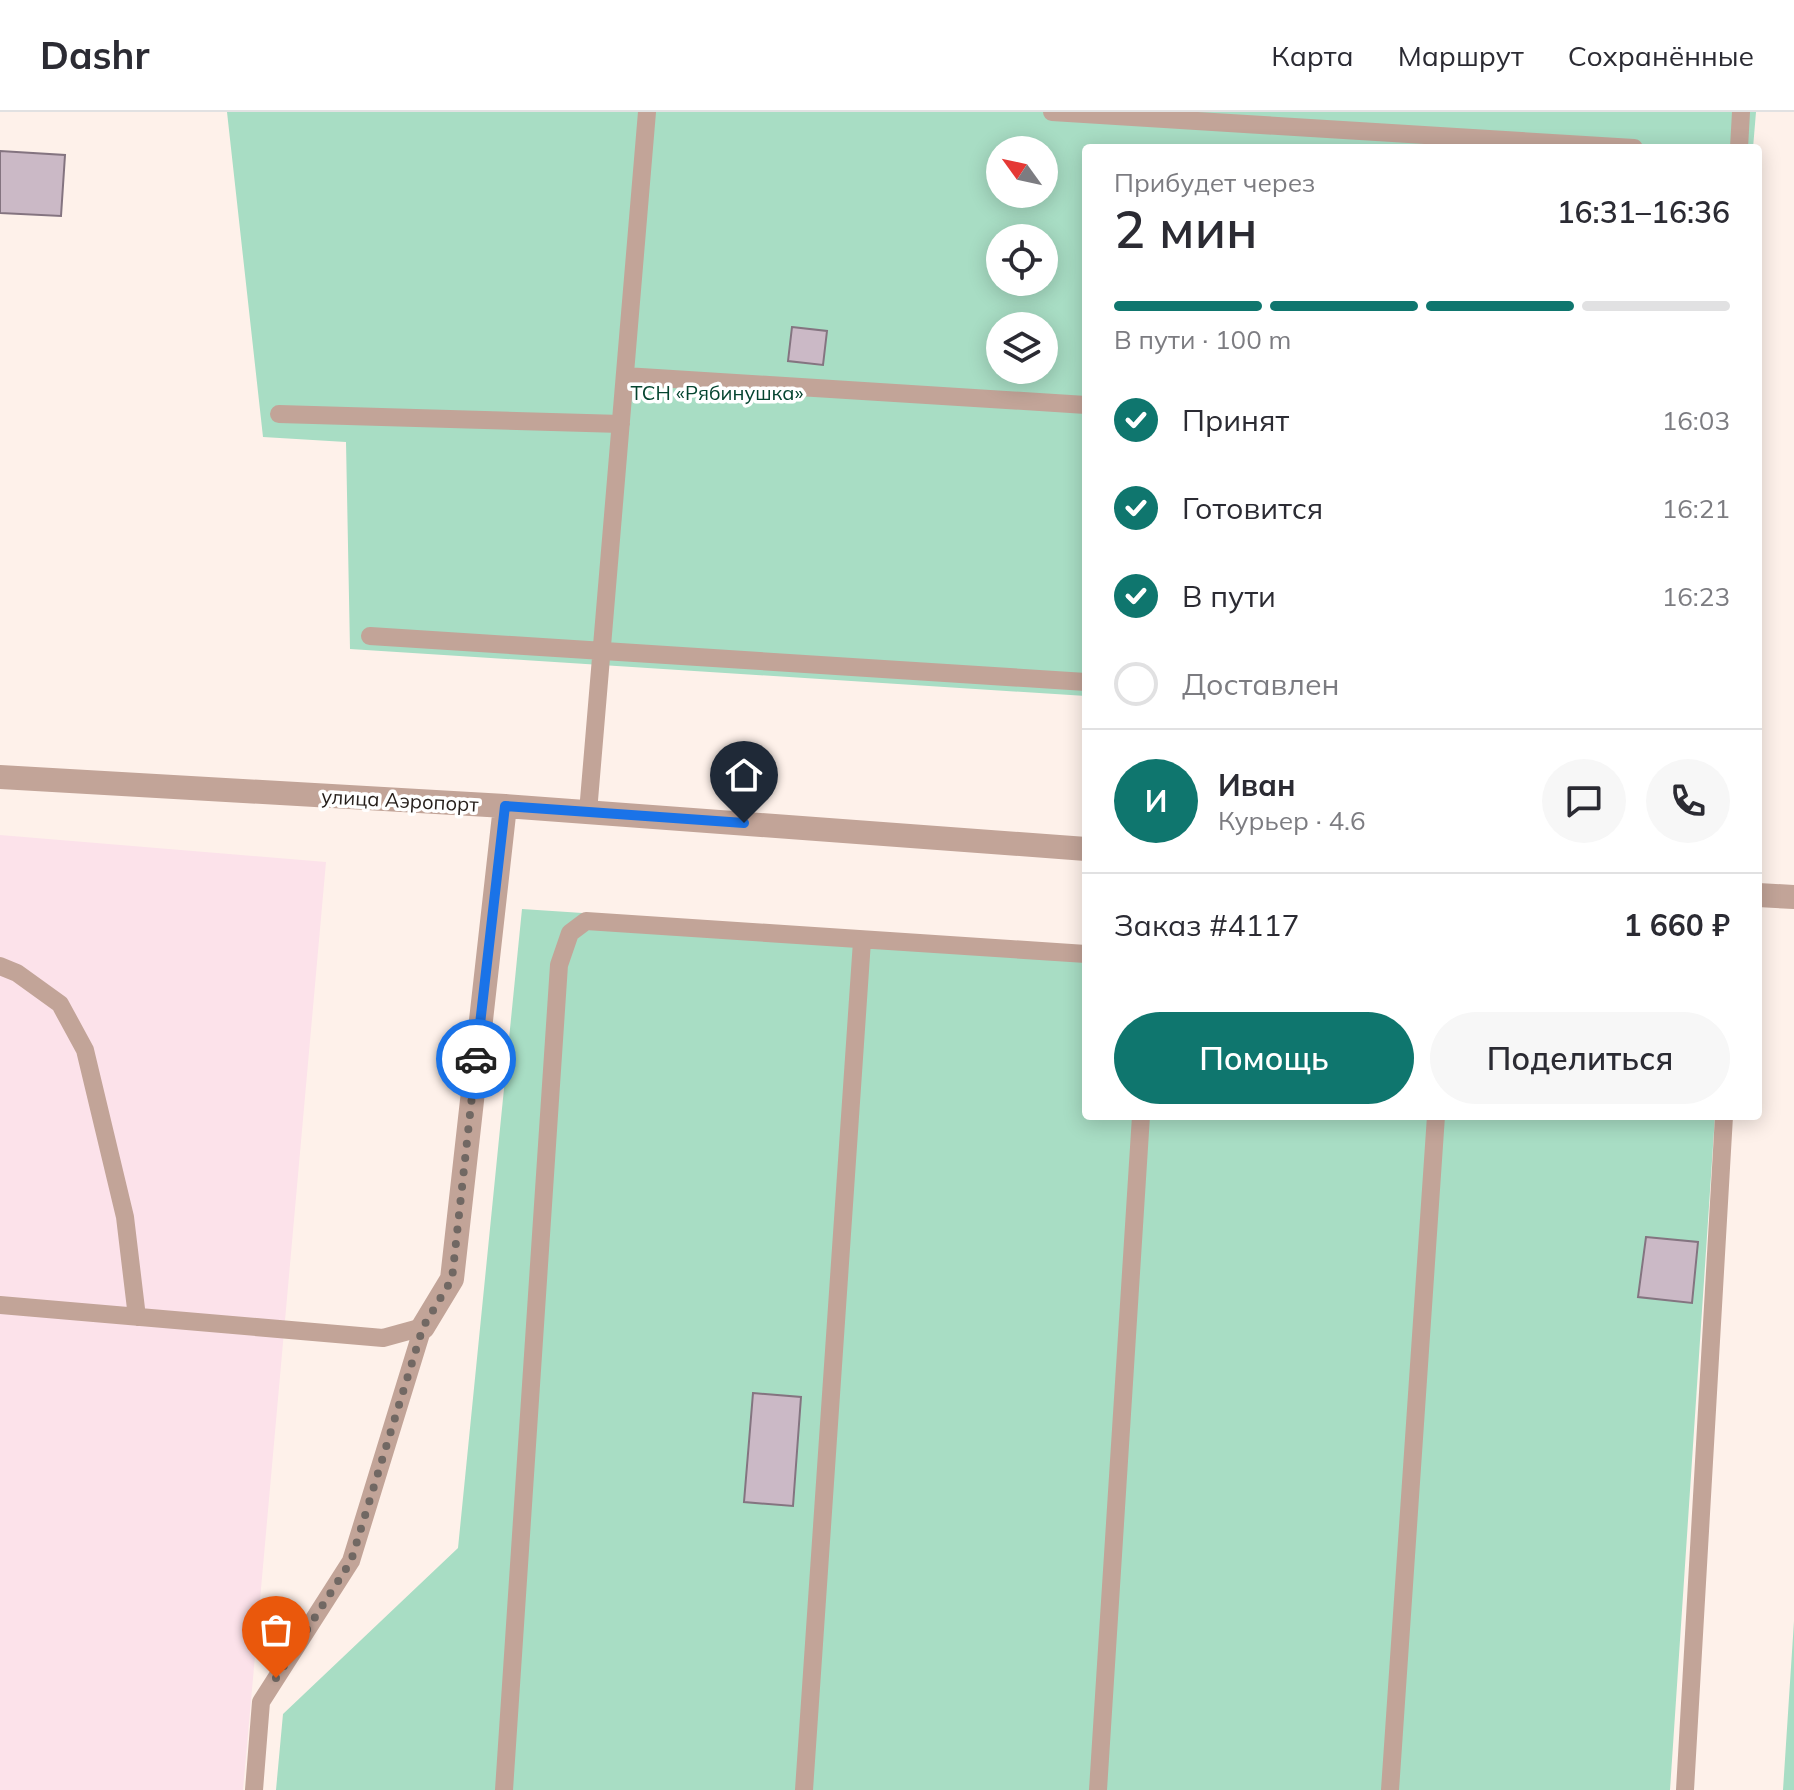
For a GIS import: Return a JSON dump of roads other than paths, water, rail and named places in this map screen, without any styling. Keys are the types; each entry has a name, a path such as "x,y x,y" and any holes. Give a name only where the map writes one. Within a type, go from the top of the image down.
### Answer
{"street":[{"name":"улица Аэропорт","path":"0,777 505,806 1082,849"},
{"path":"423,1327 452,1279 505,806"},
{"path":"1762,895 1794,897"}],"lane":[{"path":"588,812 647,112"},
{"path":"1052,112 1569,144"},
{"path":"1739,144 1741,112"},
{"path":"625,376 1082,405"},
{"path":"279,414 621,424"},
{"path":"370,636 1082,682"},
{"path":"504,1790 559,965 570,933 586,921 1082,954"},
{"path":"804,1790 862,941"},
{"path":"0,966 17,973 60,1004 85,1050 125,1217 137,1317"},
{"path":"1098,1790 1141,1120"},
{"path":"1390,1790 1436,1120"},
{"path":"1685,1790 1724,1120"},
{"path":"0,1305 383,1338 423,1327"},
{"path":"254,1790 261,1702 351,1561 423,1327"}],"park label":[{"name":"ТСН «Рябинушка»","path":"717,392"}]}
